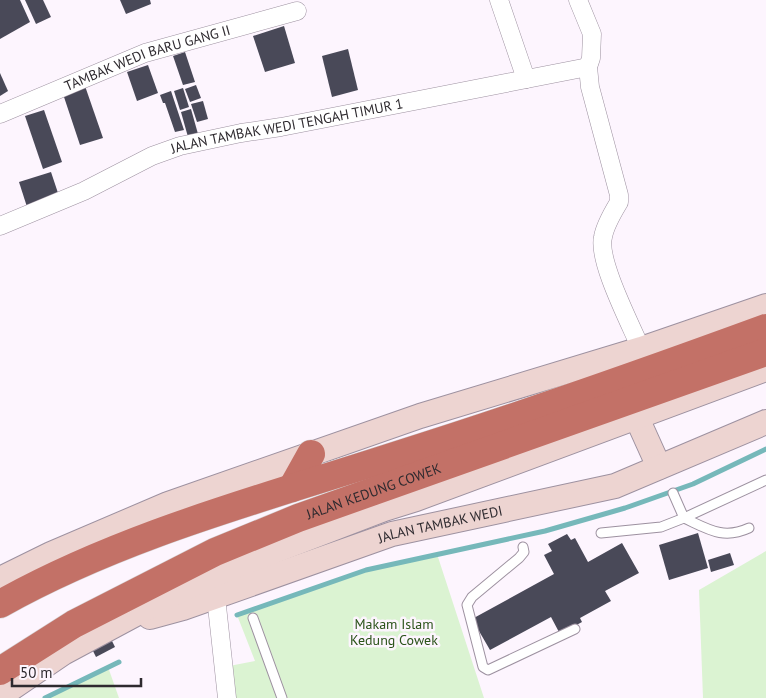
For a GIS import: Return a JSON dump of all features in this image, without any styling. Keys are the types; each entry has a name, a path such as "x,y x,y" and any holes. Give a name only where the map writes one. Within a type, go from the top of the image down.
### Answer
{"highway":[{"name":"JALAN KEDUNG COWEK","path":"0,604 78,566 129,544 202,517 485,426 688,357 766,328"},
{"name":"JALAN KEDUNG COWEK","path":"0,671 74,624 215,552 298,518 766,352"},
{"path":"292,488 311,454"}],"main road":[{"path":"0,579 51,554 168,504 420,416 641,349 766,306"},
{"path":"0,696 64,654 113,626 175,593 220,572 384,509 416,499 766,369"},
{"path":"636,416 659,468"},
{"name":"JALAN TAMBAK WEDI","path":"113,626 183,608 392,534 615,486 766,422"},
{"path":"384,509 392,534"}],"street":[{"path":"499,0 526,79"},
{"path":"578,0 592,34 591,58 588,67 590,87 619,195 619,202 602,237 603,250 607,268 641,349"},
{"name":"TAMBAK WEDI BARU GANG II","path":"0,114 145,54 297,11"},
{"name":"JALAN TAMBAK WEDI TENGAH TIMUR 1","path":"0,226 84,191 152,156 180,146 241,132 281,127 588,67"},
{"path":"216,597 227,698"}],"lane":[{"path":"601,533 661,527 766,480"},
{"path":"673,493 684,518 703,527 726,534 736,534 749,528"},
{"path":"523,547 524,552 519,558 472,597 467,605 483,667 488,670 575,629"},
{"path":"253,618 282,698"}],"green space":[{"path":"766,551 766,698 703,698 699,590"},
{"name":"Makam Islam Kedung Cowek","path":"437,554 484,698 227,698 224,667 255,661 237,615 366,570"},
{"path":"108,667 119,698 45,698"}],"building":[{"path":"0,0 20,0 30,22 0,39"},
{"path":"25,0 43,0 51,17 36,24"},
{"path":"120,0 150,0 151,4 126,14"},
{"path":"284,26 295,63 265,72 253,36"},
{"path":"348,49 358,90 332,97 322,56"},
{"path":"185,52 195,82 183,85 173,56"},
{"path":"148,65 158,93 137,101 127,72"},
{"path":"0,73 8,91 0,96"},
{"path":"196,85 201,98 190,102 185,89"},
{"path":"85,86 103,138 80,145 63,94"},
{"path":"183,88 189,107 180,110 174,91"},
{"path":"171,91 184,130 175,132 165,103 163,103 160,95"},
{"path":"203,101 208,119 197,122 191,104"},
{"path":"191,109 198,134 188,137 181,112"},
{"path":"44,110 62,162 43,169 25,116"},
{"path":"51,172 60,199 28,210 19,182"},
{"path":"698,533 708,568 669,580 659,545"},
{"path":"567,534 571,540 575,538 588,562 622,543 639,573 605,591 611,601 580,618 582,622 560,634 551,617 490,650 472,619 554,574 544,555 552,551 548,544"},
{"path":"730,553 734,565 711,572 708,560"},
{"path":"109,635 115,647 96,657 90,645"}],"waterway":[{"path":"237,615 366,570 545,531 625,508 693,484 766,449"},
{"path":"45,698 119,662"}]}
